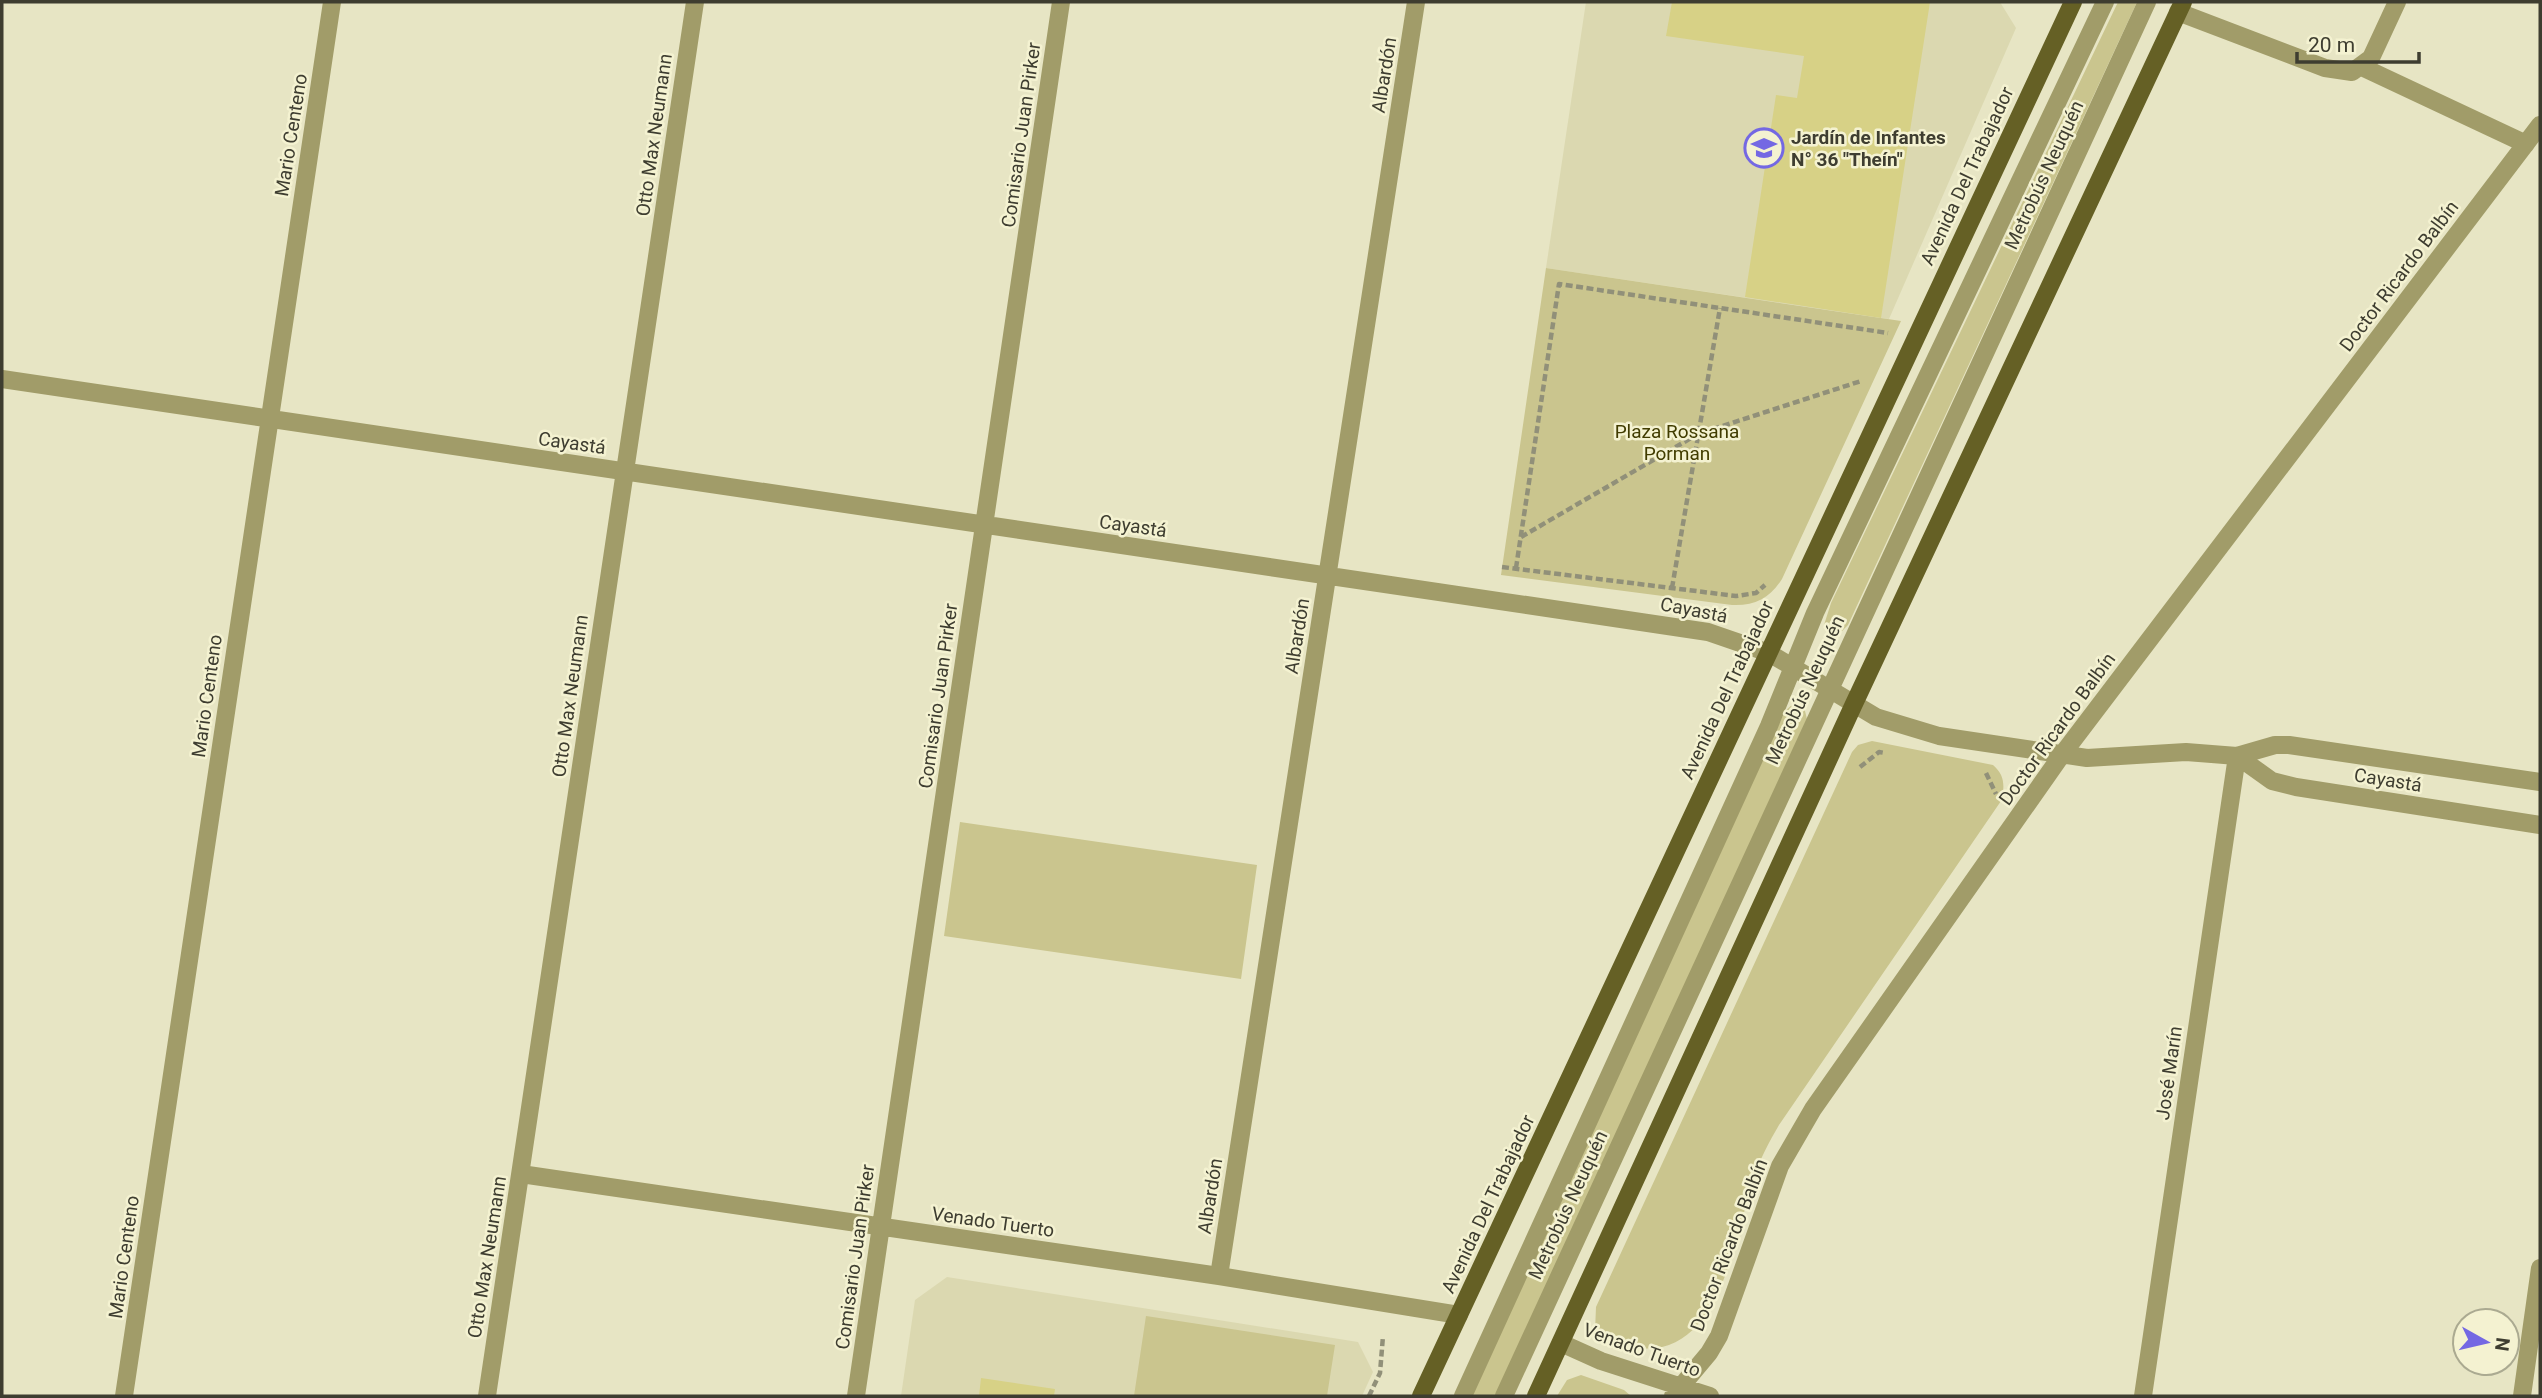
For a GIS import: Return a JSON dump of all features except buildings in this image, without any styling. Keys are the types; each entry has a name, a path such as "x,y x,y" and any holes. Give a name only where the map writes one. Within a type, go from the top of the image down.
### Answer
{"main road":[{"name":"Avenida Del Trabajador","path":"1421,1396 2073,2"},
{"path":"1536,1396 1853,706 2181,7"}],"street":[{"name":"Mario Centeno","path":"124,1396 332,2"},
{"name":"Otto Max Neumann","path":"487,1396 695,2"},
{"name":"Comisario Juan Pirker","path":"856,1396 1061,2"},
{"name":"Albardón","path":"1219,1276 1416,2"},
{"name":"Metrobús Neuquén","path":"1463,1396 1793,669 1818,605 2105,2"},
{"name":"Metrobús Neuquén","path":"1504,1396 1827,690 2147,2"},
{"path":"2181,7 2338,72 2352,72 2371,58 2397,2"},
{"path":"2362,67 2526,144"},
{"name":"Doctor Ricardo Balbín","path":"1678,1392 1709,1353 1728,1317 1767,1199 1797,1135 2062,756 2540,125"},
{"name":"Cayastá","path":"2,379 1708,632 1769,653 1853,706 1921,732 2062,756 2111,758 2186,752 2237,756 2275,746 2303,746 2540,782"},
{"name":"Cayastá","path":"2237,756 2273,781 2296,787 2540,825"},
{"name":"José Marín","path":"2143,1396 2237,756"},
{"name":"Venado Tuerto","path":"521,1174 1219,1276 1459,1315"},
{"path":"2522,1396 2540,1268"},
{"name":"Venado Tuerto","path":"1561,1343 1678,1392 1710,1396"}],"path":[{"path":"1516,569 1559,284 1889,333"},
{"path":"1672,588 1720,308"},
{"path":"1883,345 1892,327"},
{"path":"1521,537 1698,434 1866,380 1860,392"},
{"path":"1502,567 1736,596 1756,593 1768,582"},
{"path":"1732,605 1736,596"},
{"path":"1854,772 1879,752 1892,755"},
{"path":"1972,770 1986,772 1996,794"},
{"path":"1369,1396 1380,1373 1383,1336"}],"shaded area":[{"name":"Jardín de Infantes N° 36 \"Theín\"","path":"1586,2 2000,2 2016,28 1889,319 1546,268"},
{"path":"947,1277 1358,1342 1373,1372 1362,1396 901,1396 915,1300"}],"green space":[{"path":"2118,2 2137,2 1848,625 1842,631 1832,632 1824,625 1831,603"},
{"name":"Plaza Rossana Porman","path":"1546,268 1901,321 1782,579 1761,600 1732,605 1501,575"},
{"path":"1792,705 1804,707 1807,719 1496,1396 1472,1396 1785,711"},
{"path":"1872,741 1993,765 2003,782 2001,801 1775,1131 1756,1171 1731,1259 1706,1314 1688,1334 1666,1346 1638,1348 1609,1342 1595,1331 1596,1307 1852,752 1858,745"},
{"path":"960,822 1257,865 1241,979 944,936"},
{"path":"1146,1316 1335,1345 1327,1396 1134,1396"},
{"path":"1581,1375 1624,1390 1631,1396 1557,1396 1567,1380"}],"place":[{"name":"Jardín de Infantes N° 36 \"Theín\"","path":"1764,148"}]}
